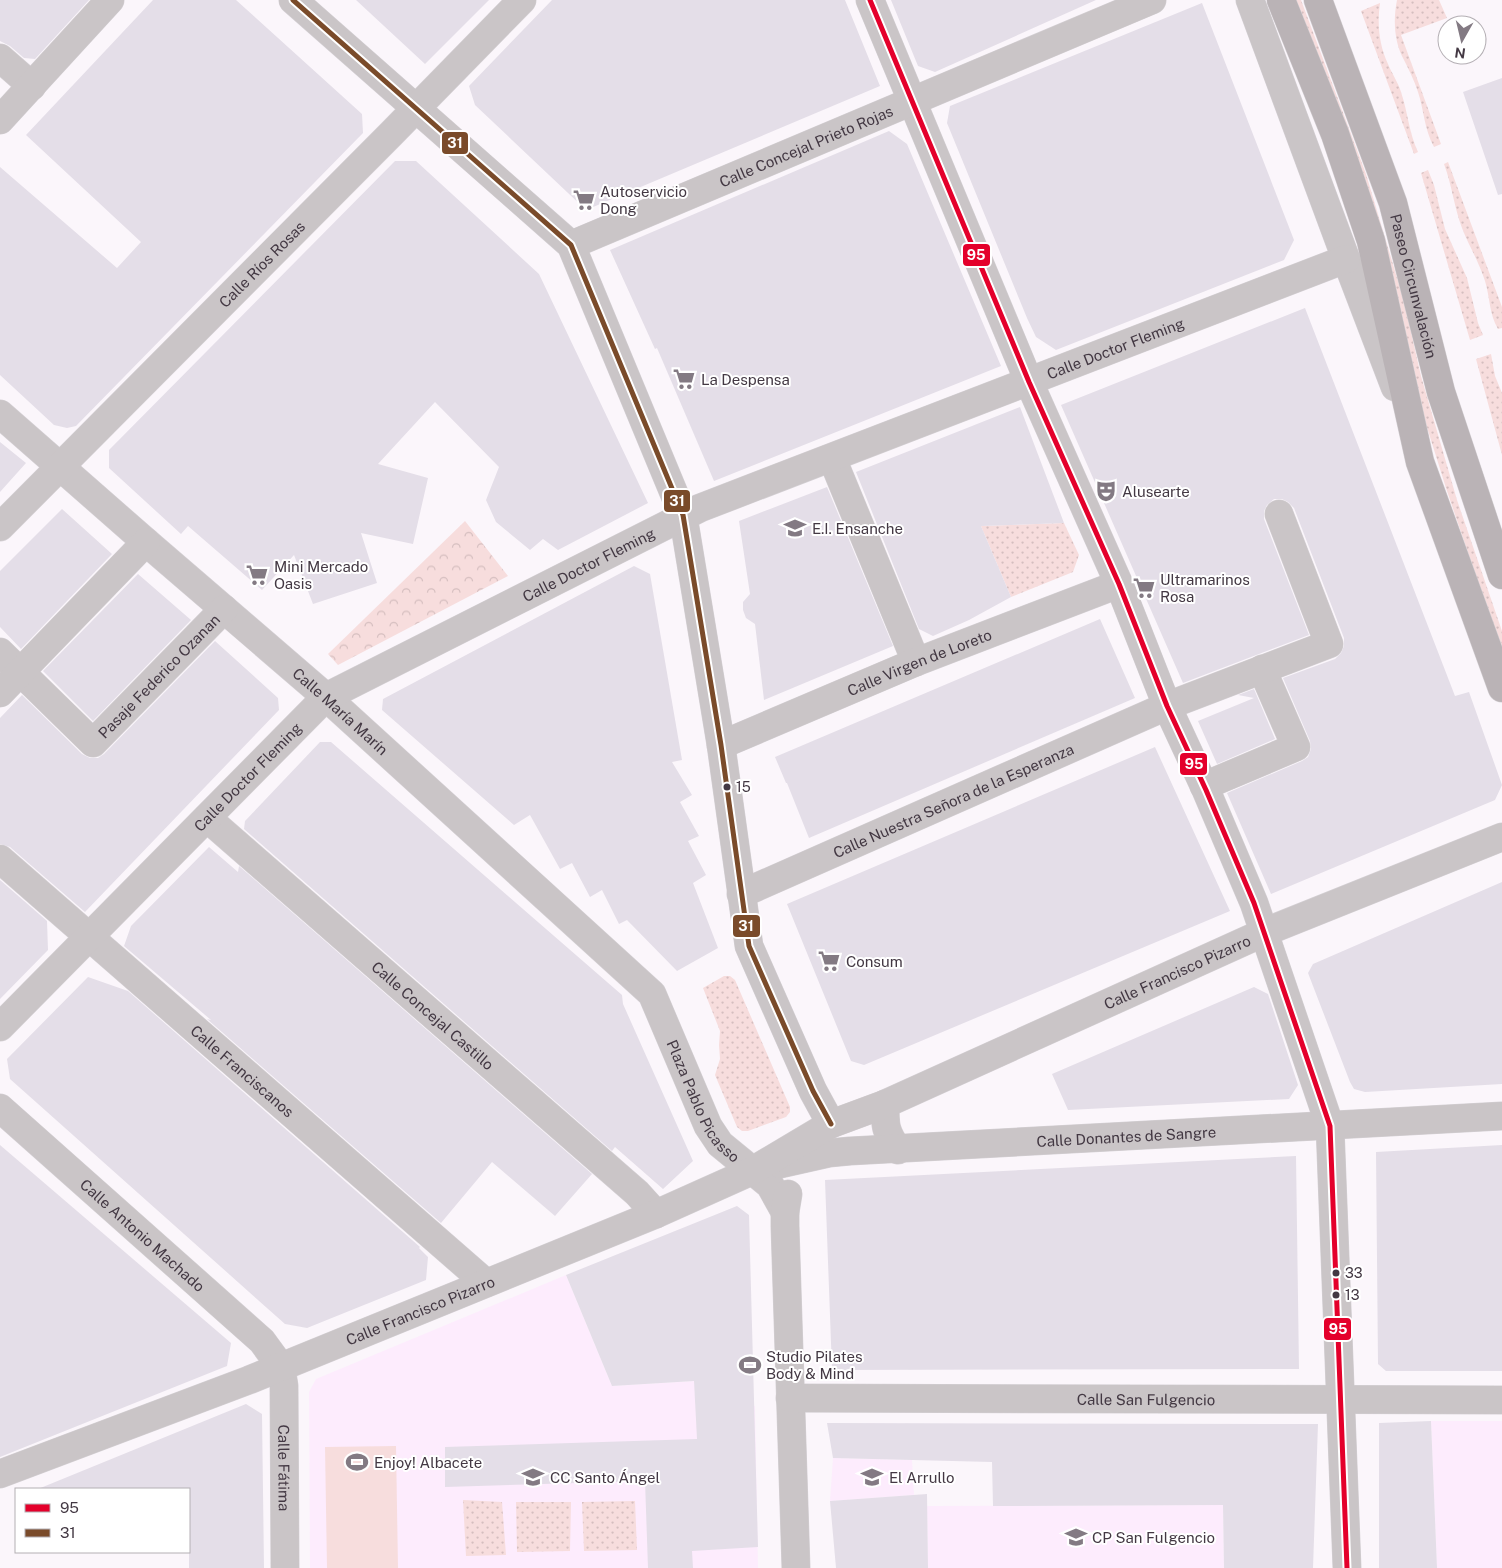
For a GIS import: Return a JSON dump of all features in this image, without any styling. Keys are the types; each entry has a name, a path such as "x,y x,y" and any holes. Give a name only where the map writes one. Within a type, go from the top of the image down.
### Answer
{"main road":[{"name":"Paseo Circunvalación","path":"1281,0 1335,134 1371,241 1420,462 1502,688"},
{"name":"Paseo Circunvalación","path":"1318,0 1393,203 1442,392 1495,531 1502,575"}],"street":[{"path":"0,120 110,0"},
{"path":"294,0 571,245 683,515 721,745 749,946 813,1091 831,1124"},
{"name":"Calle Ríos Rosas","path":"0,527 522,0"},
{"path":"870,0 1029,382 1119,584 1167,706 1204,786 1265,932 1330,1126 1347,1568"},
{"name":"Calle Concejal Prieto Rojas","path":"571,245 1152,0"},
{"name":"Paseo Circunvalación","path":"1250,0 1409,423 1420,462"},
{"path":"0,58 32,86"},
{"name":"Calle Doctor Fleming","path":"0,1028 326,697 683,515 1346,259"},
{"name":"Calle María Marín","path":"0,414 326,697 652,994 664,1024"},
{"path":"832,458 916,662"},
{"name":"Calle Nuestra Señora de la Esperanza","path":"741,894 1167,706 1329,644 1279,514"},
{"path":"0,693 146,542"},
{"name":"Calle Virgen de Loreto","path":"721,745 916,662 1119,584"},
{"name":"Pasaje Federico Ozanan","path":"20,672 93,743 224,609"},
{"path":"0,652 20,672"},
{"path":"1204,786 1296,747 1262,669"},
{"name":"Calle Concejal Castillo","path":"207,818 637,1193 656,1214"},
{"name":"Calle Francisco Pizarro","path":"0,1474 281,1367 656,1214 795,1153 831,1124 885,1104 1265,932 1502,837"},
{"name":"Calle Franciscanos","path":"0,859 486,1283"},
{"name":"Plaza Pablo Picasso","path":"664,1024 708,1126 720,1144 770,1185 785,1212"},
{"path":"796,1568 785,1212 795,1153 813,1091"},
{"path":"885,1104 885,1128 898,1150"},
{"name":"Calle Antonio Machado","path":"0,1108 262,1341 281,1367"},
{"name":"Calle Donantes de Sangre","path":"795,1153 898,1150 1502,1116"},
{"name":"Calle Fátima","path":"281,1367 284,1386 284,1568"},
{"name":"Calle San Fulgencio","path":"790,1398 1502,1400"}],"shaded area":[{"name":"CC Santo Ángel","path":"566,1275 612,1386 712,1380 723,1407 755,1406 758,1568 310,1568 309,1392 316,1379"},
{"path":"1431,1421 1502,1421 1502,1568 1437,1568"},
{"name":"El Arrullo","path":"833,1458 912,1460 914,1495 830,1501"},
{"name":"CP San Fulgencio","path":"1223,1505 1224,1568 928,1568 927,1506"}],"green space":[{"path":"1293,0 1301,0 1366,174 1404,301 1421,376 1457,500 1502,631 1502,653 1446,488"},
{"path":"1397,0 1439,0 1446,15 1437,15 1437,22 1401,35 1441,144 1434,147 1428,133 1420,99 1398,46 1395,15"},
{"path":"1380,3 1379,27 1381,42 1385,57 1403,100 1418,152 1414,154 1361,11"},
{"path":"1448,162 1502,307 1502,328 1498,329 1495,323 1483,274 1459,220 1444,164"},
{"path":"1428,170 1434,185 1445,229 1467,278 1478,323 1483,335 1470,340 1421,173"},
{"path":"1491,354 1495,376 1502,393 1502,455 1476,359"},
{"path":"465,521 508,576 338,665 328,654"},
{"path":"1064,523 1079,555 1073,572 1011,597 981,526"},
{"path":"724,976 730,976 735,980 790,1107 790,1112 786,1117 748,1131 742,1131 737,1127 715,1075 720,1059 720,1031 703,988"},
{"path":"396,1446 398,1568 327,1568 325,1447"},
{"path":"463,1500 502,1502 506,1555 466,1556"},
{"path":"635,1501 637,1550 584,1551 582,1502"},
{"path":"516,1502 571,1502 570,1551 517,1552"}],"building":[{"path":"0,0 89,0 35,59 24,58 10,46 0,41"},
{"path":"153,0 236,0 362,114 363,133 76,426 67,428 54,425 0,375 0,167 117,268 141,242 26,135"},
{"path":"356,0 489,0 425,64"},
{"path":"552,0 845,0 880,86 586,210 475,105 469,86"},
{"path":"891,0 1096,0 935,72 918,66"},
{"path":"1202,3 1294,240 1284,260 1056,350 1036,337 1027,318 947,123 950,106"},
{"path":"1502,78 1502,194 1498,195 1463,92"},
{"path":"889,131 907,144 1001,366 714,481 657,348 655,349 610,250"},
{"path":"395,161 416,161 539,274 648,503 558,550 543,539 530,550 496,522 486,500 499,467 435,402 378,464 428,478 413,544 361,533 377,583 313,604 294,555 262,590 188,526 181,534 109,468 109,450"},
{"path":"1305,308 1455,696 1469,692 1502,785 1495,800 1271,894 1227,793 1308,757 1311,749 1310,741 1283,678 1335,659 1341,653 1344,646 1344,638 1294,508 1282,499 1274,499 1267,505 1264,511 1264,519 1309,635 1183,683 1061,405"},
{"path":"1020,407 1064,523 981,526 1011,597 969,620 933,636 919,629 856,472"},
{"path":"0,442 26,463 0,492"},
{"path":"827,487 893,646 764,700 755,624 746,618 743,610 743,602 750,594 739,521"},
{"path":"62,509 112,554 21,649 0,627 0,571"},
{"path":"634,566 650,574 682,760 672,762 692,795 680,802 699,836 688,841 706,875 693,883 718,948 677,971 627,920 619,924 602,890 590,897 572,863 560,869 530,815 514,825 382,710 383,699"},
{"path":"138,574 191,620 93,721 43,671"},
{"path":"1100,619 1135,698 809,838 775,757"},
{"path":"215,641 278,698 279,710 85,912 10,847 0,844 0,718 22,695 82,754 90,758 98,758"},
{"path":"1254,689 1275,739 1217,764 1198,721 1254,698 1238,695"},
{"path":"320,742 331,742 622,995 623,1004 693,1161 663,1189 615,1147 612,1151 244,829 245,821"},
{"path":"1155,747 1230,911 864,1065 851,1061 787,904"},
{"path":"209,847 238,872 239,866 592,1174 555,1216 492,1162 441,1223 207,1019 211,1020 124,946 131,926"},
{"path":"0,880 47,921 48,950 0,999"},
{"path":"1502,882 1502,1084 1365,1092 1354,1089 1308,973 1313,964"},
{"path":"88,977 128,991 420,1247 428,1257 426,1280 307,1328 285,1324 10,1079 7,1059"},
{"path":"1254,987 1268,994 1298,1085 1289,1099 1068,1110 1052,1074"},
{"path":"0,1145 231,1343 227,1366 0,1457"},
{"path":"1502,1145 1502,1371 1386,1371 1378,1364 1376,1152"},
{"path":"1296,1156 1299,1369 832,1370 825,1180"},
{"path":"737,1206 749,1215 758,1547 692,1551 693,1568 648,1568 645,1481 445,1487 445,1447 697,1439 694,1381 612,1386 566,1275"},
{"path":"246,1404 262,1414 264,1568 189,1568 190,1488 40,1488"},
{"path":"1431,1421 1437,1568 1379,1568 1379,1423"},
{"path":"827,1423 1318,1424 1313,1568 1224,1568 1223,1505 993,1506 992,1462 833,1458"},
{"path":"927,1494 928,1568 836,1568 830,1501"}],"transit line":[{"name":"31","path":"293,0 571,245 683,515 721,745 749,946 813,1091 831,1124"},
{"name":"95","path":"870,0 1029,382 1119,584 1167,706 1206,790 1254,903 1330,1126 1347,1568"}],"place":[{"name":"Autoservicio Dong","path":"584,200"},
{"name":"La Despensa","path":"684,379"},
{"name":"Alusearte","path":"1106,491"},
{"name":"E.I. Ensanche","path":"795,528"},
{"name":"Mini Mercado Oasis","path":"257,575"},
{"name":"Ultramarinos Rosa","path":"1144,588"},
{"name":"15","path":"727,787"},
{"name":"Consum","path":"829,961"},
{"name":"33","path":"1336,1273"},
{"name":"13","path":"1336,1295"},
{"name":"Studio Pilates Body & Mind","path":"750,1365"},
{"name":"Enjoy! Albacete","path":"357,1462"},
{"name":"CC Santo Ángel","path":"533,1477"},
{"name":"El Arrullo","path":"872,1477"},
{"name":"CP San Fulgencio","path":"1076,1537"}]}
